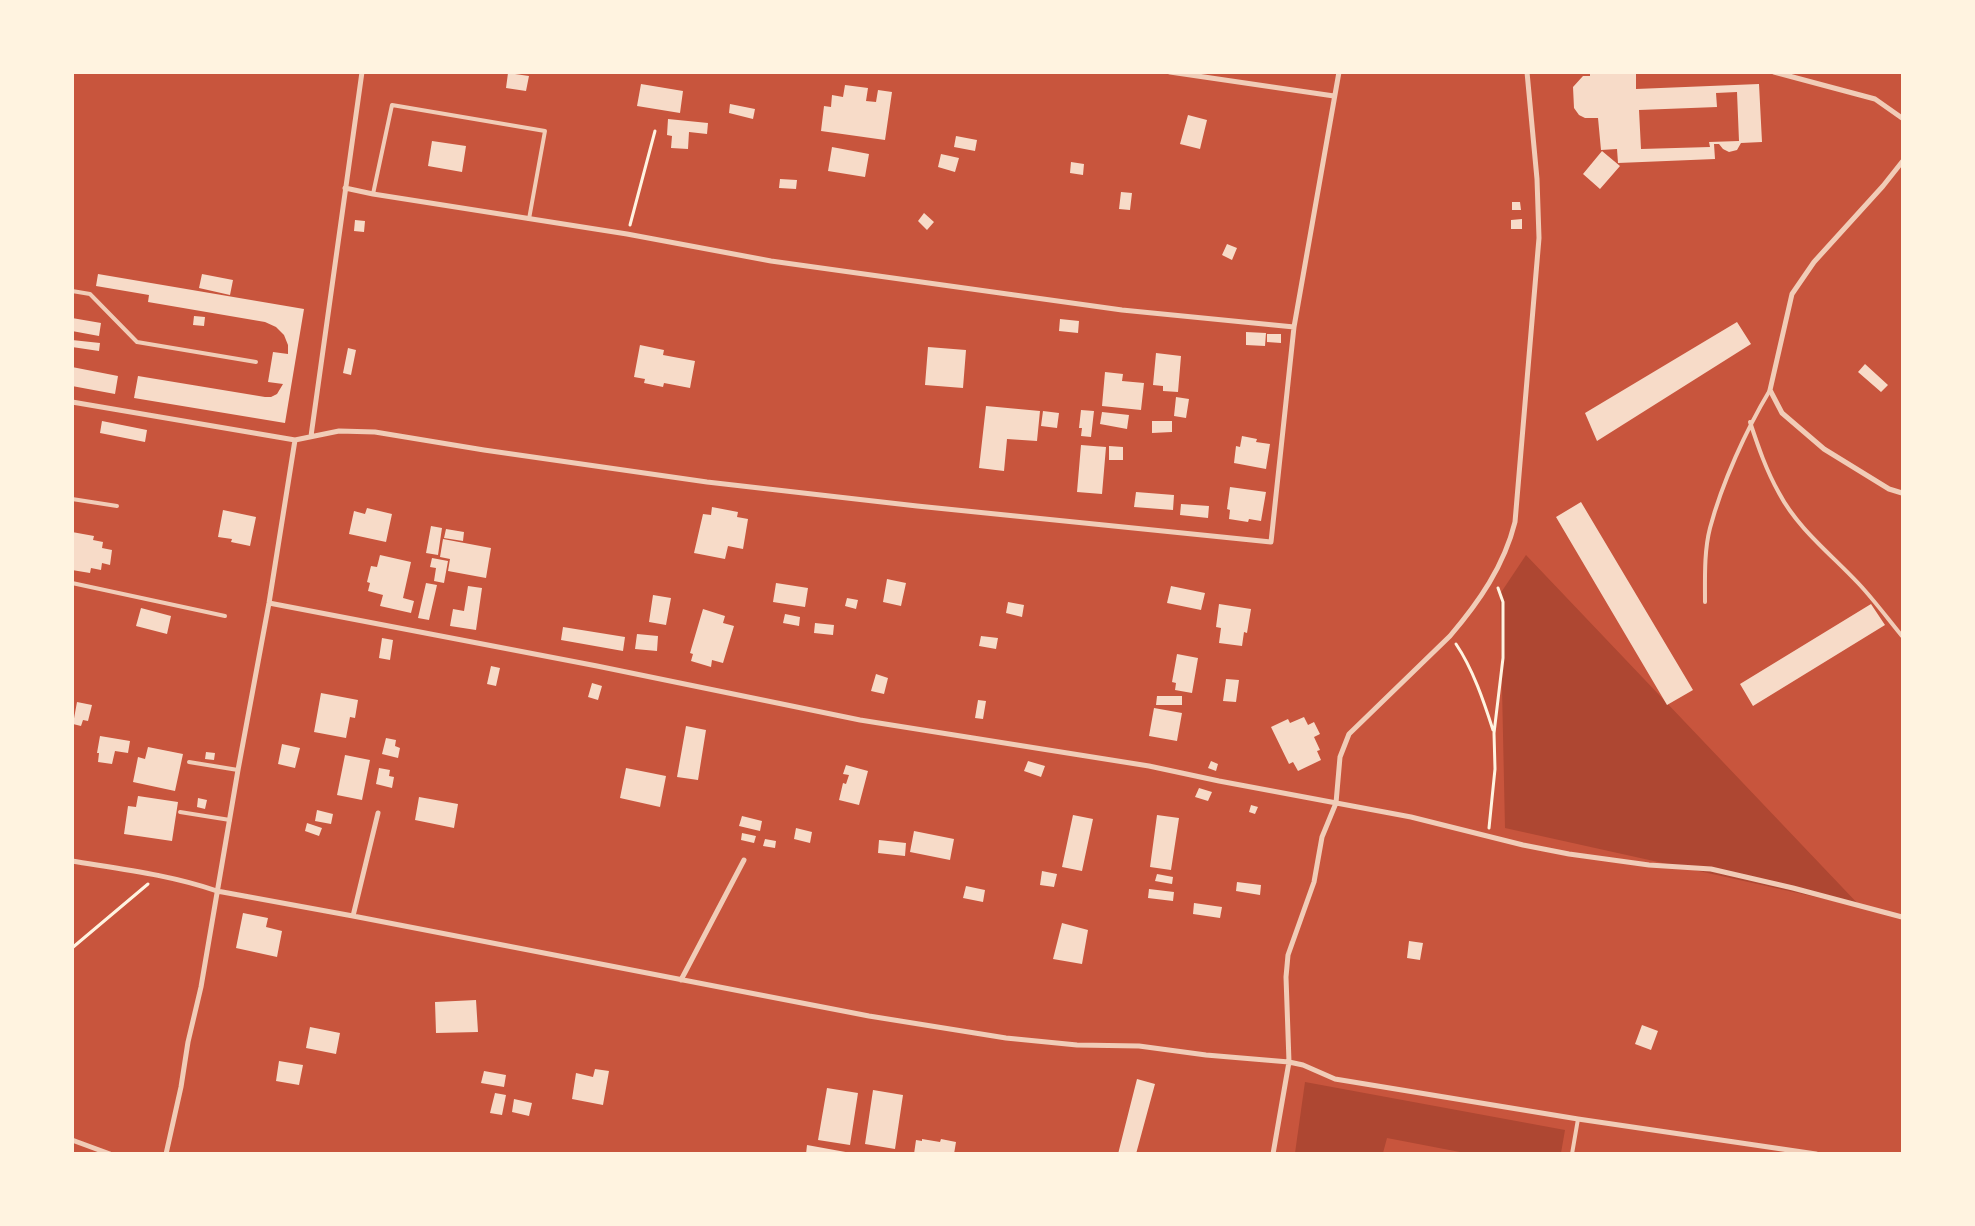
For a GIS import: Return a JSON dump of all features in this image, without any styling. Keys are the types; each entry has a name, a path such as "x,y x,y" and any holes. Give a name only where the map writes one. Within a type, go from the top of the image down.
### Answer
{"street":[{"path":"310,436 362,72"},
{"path":"1170,72 1334,96"},
{"path":"72,402 295,440 339,431 375,432 484,450 707,482 917,506 1271,542 1294,327 1334,96 1340,72"},
{"path":"1273,1154 1289,1062 1286,978 1288,955 1314,882 1322,837 1336,803 1340,757 1349,734 1450,636 1489,585 1512,536 1515,522 1538,260 1537,179 1527,72"},
{"path":"1774,72 1875,99 1902,118"},
{"path":"1902,162 1883,186 1814,262 1792,294 1770,390 1782,413 1824,449 1889,489 1902,493"},
{"path":"345,188 627,234 771,261 1122,310 1294,327"},
{"path":"166,1154 201,987 269,603 295,440"},
{"path":"269,603 597,666 860,720 1149,766 1411,817 1523,845 1569,854 1649,865 1711,869 1793,888 1902,917"},
{"path":"353,916 378,813"},
{"path":"680,980 744,860"},
{"path":"72,861 198,884 217,891 869,1016 1006,1038 1078,1045 1139,1046 1206,1055 1289,1062 1303,1065 1335,1079 1578,1119 1816,1154"},
{"path":"72,1140 110,1154"}],"lane":[{"path":"373,194 392,105 545,131 529,219"},
{"path":"72,291 90,294 137,342 256,362"},
{"path":"1705,602 1705,576 1710,530 1750,422 1770,390"},
{"path":"1750,422 1760,454 1779,493 1794,516 1811,537 1859,584 1902,636"},
{"path":"72,499 117,506"},
{"path":"72,583 225,616"},
{"path":"189,762 238,770"},
{"path":"180,812 230,820"},
{"path":"1572,1154 1578,1119"}],"path":[{"path":"627,234 655,131"},
{"path":"1488,835 1495,769 1494,733 1503,636 1502,602 1494,576"},
{"path":"1450,636 1462,653 1494,733"},
{"path":"72,948 157,876"}],"shaded area":[{"path":"1526,555 1861,907 1505,828 1500,594"},
{"path":"1305,1082 1565,1130 1561,1153 1465,1153 1387,1138 1383,1153 1295,1153"}],"building":[{"path":"1590,72 1636,72 1636,89 1759,84 1762,142 1741,143 1737,150 1729,152 1719,144 1714,144 1715,159 1618,163 1617,149 1601,150 1598,118 1585,118 1579,115 1574,108 1573,87 1583,76 1590,76","holes":["1737,92 1739,141 1709,142 1710,147 1641,149 1639,110 1717,107 1716,93"]},
{"path":"508,73 529,76 526,91 506,88"},
{"path":"641,84 683,91 680,113 637,106"},
{"path":"845,85 868,88 866,101 876,102 878,90 892,92 885,140 821,131 824,106 831,107 832,95 843,97"},
{"path":"730,104 755,109 753,119 729,113"},
{"path":"1188,115 1207,120 1200,149 1180,144"},
{"path":"668,119 708,123 707,134 689,132 688,149 671,148 672,136 667,135"},
{"path":"956,136 977,140 975,151 954,147"},
{"path":"432,141 466,146 462,172 428,166"},
{"path":"832,147 869,154 865,177 828,171"},
{"path":"1602,151 1620,166 1600,189 1583,174"},
{"path":"941,154 959,158 955,172 938,167"},
{"path":"1071,162 1084,164 1083,175 1070,173"},
{"path":"780,179 797,180 796,189 779,188"},
{"path":"1121,192 1132,193 1130,210 1119,209"},
{"path":"1512,202 1520,202 1521,210 1512,210"},
{"path":"924,213 934,222 927,230 918,221"},
{"path":"1522,219 1522,229 1511,229 1511,220"},
{"path":"355,220 365,221 364,232 354,231"},
{"path":"1227,244 1237,248 1232,260 1222,255"},
{"path":"98,274 304,309 285,423 134,398 138,376 271,397 277,394 283,384 268,382 273,352 288,354 288,345 284,335 276,327 265,322 148,302 149,295 96,286"},
{"path":"202,274 233,280 230,295 199,288"},
{"path":"194,316 205,317 204,326 193,325"},
{"path":"72,318 101,323 99,336 72,331"},
{"path":"1060,319 1079,321 1078,333 1059,331"},
{"path":"1737,322 1751,344 1597,441 1585,413"},
{"path":"1246,332 1266,333 1265,346 1246,345"},
{"path":"1267,334 1281,334 1281,343 1267,342"},
{"path":"72,340 100,343 99,351 72,347"},
{"path":"640,345 664,350 663,355 695,361 690,388 664,383 663,387 644,383 645,379 634,377"},
{"path":"928,347 966,350 963,388 925,385"},
{"path":"348,348 356,350 351,375 343,373"},
{"path":"1156,353 1181,356 1178,392 1163,391 1163,386 1153,385"},
{"path":"1865,364 1888,385 1881,392 1858,372"},
{"path":"72,367 118,376 115,394 72,386"},
{"path":"1105,372 1123,374 1122,381 1144,383 1141,410 1102,406"},
{"path":"1176,397 1189,399 1186,418 1174,416"},
{"path":"986,406 1040,411 1037,441 1007,439 1004,471 979,468"},
{"path":"1081,410 1094,411 1091,437 1081,436 1082,428 1079,428"},
{"path":"1043,411 1059,413 1057,428 1041,426"},
{"path":"1102,412 1129,415 1127,429 1100,424"},
{"path":"102,421 147,430 145,442 100,433"},
{"path":"1152,421 1172,421 1172,432 1152,433"},
{"path":"1242,436 1257,439 1256,442 1270,444 1266,469 1234,463 1236,446 1240,447"},
{"path":"1081,445 1106,447 1102,494 1077,492"},
{"path":"1109,446 1123,447 1123,460 1109,460"},
{"path":"1230,487 1266,492 1261,521 1249,519 1248,522 1229,519 1230,510 1227,509"},
{"path":"1136,492 1174,495 1173,510 1134,507"},
{"path":"1581,502 1693,690 1667,705 1556,517"},
{"path":"1181,504 1209,506 1208,518 1180,515"},
{"path":"712,507 738,512 737,517 748,519 743,549 728,546 725,559 694,553 703,514 711,515"},
{"path":"367,508 392,514 386,542 349,534 354,511 365,514"},
{"path":"223,510 256,517 250,546 231,542 232,539 218,537"},
{"path":"431,526 442,528 438,555 426,553"},
{"path":"446,529 464,532 463,541 444,538"},
{"path":"72,532 94,536 93,540 103,542 102,548 112,550 110,565 102,563 101,570 91,568 90,573 72,570"},
{"path":"443,539 491,548 486,578 448,571 450,559 440,557"},
{"path":"380,555 411,562 403,598 414,601 411,613 380,606 383,595 368,591 370,583 367,582 371,566 377,567"},
{"path":"432,558 448,561 444,583 434,581 436,568 430,567"},
{"path":"887,579 906,583 901,606 883,602"},
{"path":"426,583 437,585 429,620 418,618"},
{"path":"776,583 808,588 805,607 773,602"},
{"path":"468,586 482,588 476,630 450,626 453,609 464,611"},
{"path":"1171,586 1205,593 1201,610 1167,603"},
{"path":"653,595 671,598 666,625 649,622"},
{"path":"847,598 858,600 856,609 845,606"},
{"path":"1008,602 1024,605 1022,617 1006,613"},
{"path":"1219,604 1251,609 1247,633 1244,632 1242,646 1219,643 1221,628 1216,627"},
{"path":"1871,604 1885,625 1753,706 1740,684"},
{"path":"141,608 171,616 167,634 136,626"},
{"path":"703,609 725,616 723,623 734,626 723,663 712,660 711,667 691,661 693,654 690,653"},
{"path":"785,614 800,617 799,626 783,623"},
{"path":"815,623 834,625 833,635 814,633"},
{"path":"563,627 625,637 623,651 561,640"},
{"path":"637,634 658,636 657,651 635,649"},
{"path":"981,636 998,638 996,649 979,646"},
{"path":"382,638 393,640 390,660 379,658"},
{"path":"1177,654 1198,658 1192,693 1175,690 1176,683 1172,682"},
{"path":"491,666 500,668 496,686 487,684"},
{"path":"876,674 888,678 884,694 871,691"},
{"path":"1226,679 1239,680 1236,702 1223,701"},
{"path":"592,683 602,686 598,700 588,697"},
{"path":"321,693 358,700 355,718 350,717 346,738 314,732"},
{"path":"1157,696 1182,696 1182,705 1156,705"},
{"path":"978,700 986,701 983,719 975,718"},
{"path":"77,702 92,705 88,721 83,720 81,726 73,724"},
{"path":"1154,708 1182,713 1177,741 1149,736"},
{"path":"1304,717 1308,725 1314,722 1320,734 1314,737 1320,750 1317,751 1321,760 1298,771 1293,762 1289,764 1271,727 1288,719 1290,723"},
{"path":"686,726 706,730 698,780 677,777"},
{"path":"100,736 130,741 128,753 115,751 112,764 98,762 99,753 97,753"},
{"path":"386,738 396,740 395,746 400,748 398,758 382,754"},
{"path":"282,744 300,748 295,768 278,764"},
{"path":"148,747 183,754 175,791 133,782 138,757 145,759"},
{"path":"206,752 215,753 214,760 205,759"},
{"path":"345,755 370,760 362,800 337,795"},
{"path":"1028,761 1045,766 1041,777 1024,771"},
{"path":"1211,761 1218,764 1216,771 1208,768"},
{"path":"846,765 868,771 859,805 839,800 843,783 846,784 849,775 843,774"},
{"path":"379,768 390,770 389,776 394,777 392,788 376,784"},
{"path":"626,768 666,776 660,807 620,798"},
{"path":"1199,788 1212,792 1208,801 1195,797"},
{"path":"138,796 178,802 172,841 124,834 128,806 136,807"},
{"path":"419,797 458,804 454,828 415,820"},
{"path":"198,798 207,800 205,809 197,807"},
{"path":"1251,805 1258,807 1255,814 1249,812"},
{"path":"317,810 333,814 331,824 315,821"},
{"path":"1073,815 1093,819 1082,871 1062,867"},
{"path":"1157,815 1179,818 1171,870 1150,867"},
{"path":"742,816 762,821 760,831 739,826"},
{"path":"307,823 322,828 319,836 305,831"},
{"path":"796,828 812,832 810,843 794,839"},
{"path":"914,831 954,839 950,860 910,852"},
{"path":"742,833 756,836 754,843 741,840"},
{"path":"765,839 776,841 775,848 763,846"},
{"path":"879,840 906,843 905,856 878,853"},
{"path":"1042,871 1057,874 1054,887 1040,885"},
{"path":"1157,874 1173,877 1172,884 1155,881"},
{"path":"1237,882 1261,885 1260,895 1236,891"},
{"path":"966,886 985,890 983,902 963,898"},
{"path":"1149,889 1174,892 1173,901 1148,898"},
{"path":"1194,903 1222,907 1220,918 1193,914"},
{"path":"243,913 268,918 266,927 282,931 277,957 236,948"},
{"path":"1062,923 1088,930 1082,964 1053,959"},
{"path":"1409,941 1423,943 1420,960 1407,958"},
{"path":"476,1000 478,1032 436,1033 435,1002"},
{"path":"1642,1025 1658,1031 1651,1050 1635,1044"},
{"path":"310,1027 340,1033 336,1054 306,1048"},
{"path":"279,1061 303,1065 299,1085 276,1081"},
{"path":"595,1069 609,1071 603,1105 572,1099 576,1073 593,1077"},
{"path":"484,1071 506,1075 504,1087 481,1083"},
{"path":"1137,1079 1155,1084 1136,1154 1118,1154"},
{"path":"827,1088 858,1093 850,1145 818,1140"},
{"path":"873,1090 903,1095 895,1149 865,1144"},
{"path":"495,1093 506,1095 502,1115 490,1113"},
{"path":"514,1099 532,1103 529,1116 512,1112"},
{"path":"922,1139 940,1142 941,1139 956,1142 954,1154 914,1154 916,1140 922,1141"},
{"path":"807,1145 851,1153 851,1154 806,1154"}]}
